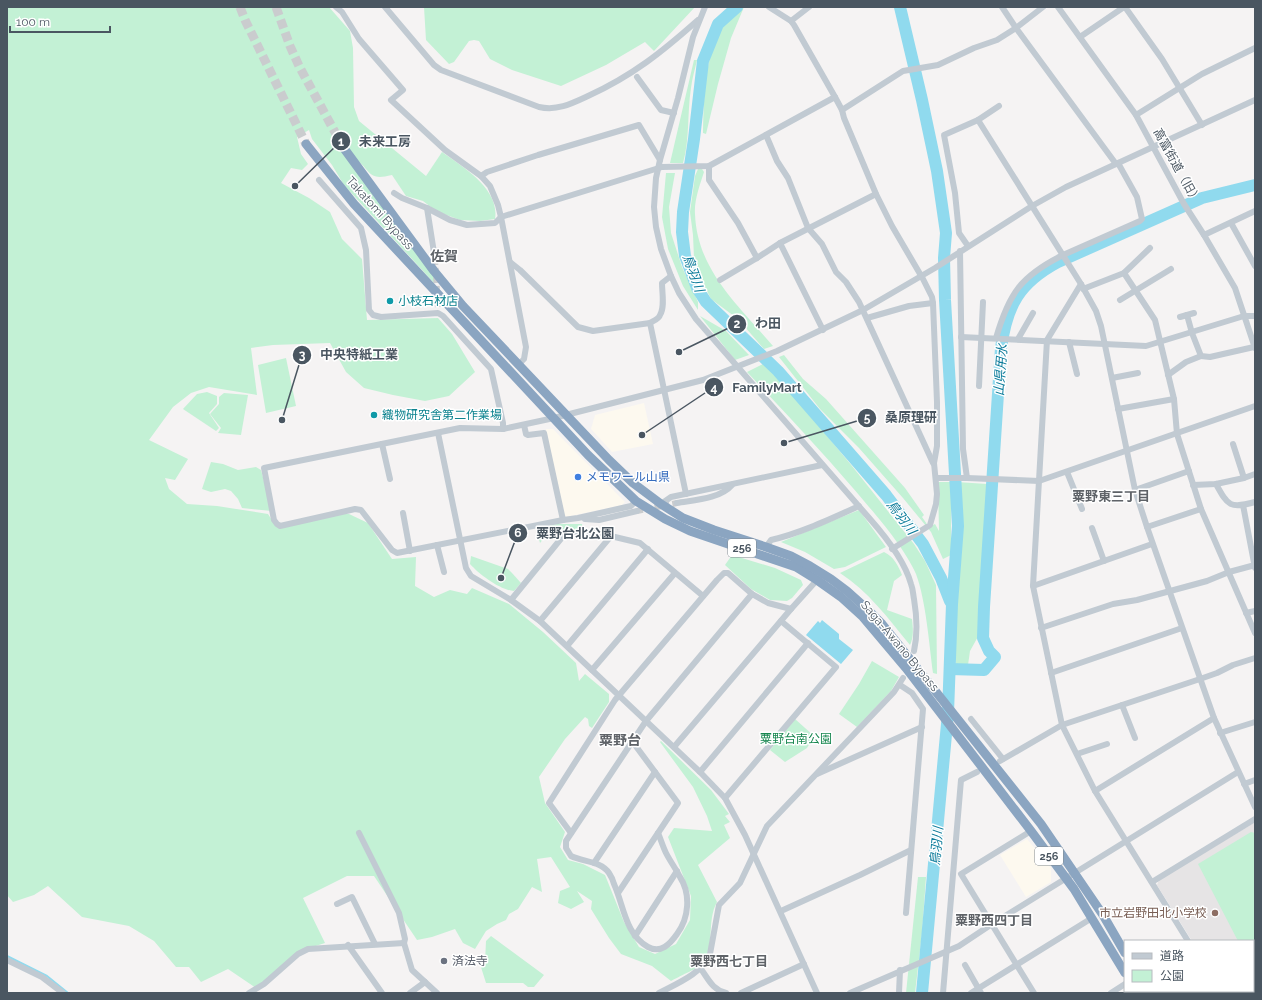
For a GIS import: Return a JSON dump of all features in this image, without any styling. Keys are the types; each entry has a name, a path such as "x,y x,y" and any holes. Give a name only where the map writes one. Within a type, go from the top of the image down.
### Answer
{"highway":[{"name":"Takatomi Bypass","path":"306,144 354,204 554,418"},
{"name":"Takatomi Bypass","path":"343,147 434,271 463,306 565,414"},
{"name":"Saga-Awano Bypass","path":"565,414 628,478 661,504 683,518 766,547 810,566 847,591 882,624 1040,824 1103,915 1124,952"},
{"name":"Saga-Awano Bypass","path":"554,418 588,455 636,501 665,519 690,531 796,567 841,597 863,617 922,689 1032,832 1092,918 1124,971"}],"street":[{"path":"336,7 342,12 358,39 403,90 391,100 445,150 481,176 490,186 501,217 526,347 524,359 519,364"},
{"path":"385,7 440,70 538,108 547,109 556,109 570,104 612,85 667,48 699,19"},
{"path":"705,7 699,19 688,57 660,160 660,168 656,178 654,207 661,249 678,293 696,319 739,366 822,465 895,547 911,584 918,632 914,651"},
{"path":"769,7 791,22 835,97 842,110 876,194 892,226 932,297 936,402 936,446 934,463"},
{"path":"791,22 810,7"},
{"path":"1000,338 1004,313 1009,301 1017,288 1034,272 1063,255 1142,219 1137,197 1117,163 1002,7"},
{"path":"842,110 903,71 938,65 974,48 997,40 1016,28 1043,7"},
{"name":"高富街道（旧）","path":"1058,7 1136,115 1186,207 1204,234 1235,288 1255,347"},
{"path":"1080,37 1124,7 1179,87 1202,125"},
{"path":"1136,115 1179,87 1255,48"},
{"path":"637,77 661,110 674,113"},
{"path":"394,193 450,220 467,225 495,223 501,217 660,168 706,166 835,97"},
{"path":"636,501 630,506 578,518 397,553 394,552 361,510 356,509 280,526 274,520 264,468 460,428 503,429 524,425 703,380 777,351 863,310 935,268 1032,206 1066,187 1255,100"},
{"path":"968,246 959,233 955,193 944,135 978,120 1000,106"},
{"path":"978,120 1063,255 1096,312 1105,344 1135,490 1152,544 1214,718 1255,807"},
{"path":"481,176 487,172 538,155 639,125 660,160"},
{"path":"766,135 777,161 788,178 808,228 822,244 836,272 846,282 863,310 934,463 938,478 936,504 930,525 895,547"},
{"path":"706,166 709,180 738,223 757,258"},
{"path":"319,180 361,228 366,250 369,310 373,315 381,317 438,314 443,316 492,369 503,429"},
{"path":"720,280 780,243 876,194"},
{"path":"427,208 435,258"},
{"path":"1204,234 1255,211"},
{"path":"1231,223 1255,266"},
{"path":"780,243 823,330"},
{"path":"1150,248 1124,273 1082,287 1047,340 1033,586 1062,725 1095,791 1187,940"},
{"path":"958,252 961,259 959,272 965,478"},
{"path":"510,262 578,327 593,331 650,323 660,316 663,305 662,283 671,276"},
{"path":"1120,300 1171,269"},
{"path":"1124,273 1155,320 1174,399 1177,434 1193,485 1201,509 1255,633"},
{"path":"979,386 983,302"},
{"path":"867,318 909,306 933,303"},
{"path":"438,307 438,314"},
{"path":"1018,339 1033,313"},
{"path":"1180,317 1194,313"},
{"path":"1187,315 1201,356"},
{"path":"961,337 1146,346 1244,316 1255,316"},
{"path":"650,323 686,494"},
{"path":"1069,342 1077,374"},
{"path":"1168,375 1186,362 1201,356 1210,357 1255,347"},
{"path":"1112,378 1138,373"},
{"path":"1118,409 1174,399"},
{"path":"938,478 1039,481 1127,452 1255,406"},
{"path":"524,425 526,434 528,435 544,433 563,520"},
{"path":"438,433 466,568 471,576 511,600 540,621 618,696 674,747 725,798 745,835 817,993"},
{"path":"382,444 390,479"},
{"path":"1233,444 1244,478"},
{"path":"661,504 671,497 822,465"},
{"path":"1135,490 1189,471"},
{"path":"1067,472 1082,509"},
{"path":"1193,485 1216,484 1255,474"},
{"path":"1216,484 1226,502 1231,505 1243,505 1255,502"},
{"path":"677,503 718,494 727,490 732,485"},
{"path":"1041,628 1113,604 1137,600 1169,590 1207,581 1229,572 1255,566 1243,505"},
{"path":"766,547 771,540 811,527 859,506"},
{"path":"1147,527 1201,509"},
{"path":"578,518 599,520 637,511"},
{"path":"403,513 410,551"},
{"path":"1092,528 1104,561"},
{"path":"511,600 564,534 594,532 640,543 703,596"},
{"path":"540,621 611,536"},
{"path":"1033,586 1152,544"},
{"path":"437,545 444,572"},
{"path":"567,646 648,549"},
{"path":"572,833 549,803 618,696 724,572 728,573 752,594 768,603 791,609"},
{"path":"592,670 676,573"},
{"path":"674,747 817,580"},
{"path":"658,833 666,854 681,878 687,898 687,912 681,930 669,945 660,950 652,949 641,943 635,936 629,926 610,873 603,866 571,856 566,848 566,841 646,721 752,594"},
{"path":"1246,613 1255,611"},
{"path":"725,798 836,667 781,621"},
{"path":"1050,673 1182,628"},
{"path":"700,772 808,644"},
{"path":"971,719 1002,760 1062,725 1200,679 1233,665 1255,658"},
{"path":"659,993 701,969 708,960 719,905 740,883 767,826 900,685 903,678"},
{"path":"900,685 912,693 923,708 906,913"},
{"path":"1122,705 1135,738"},
{"path":"1095,791 1214,718"},
{"path":"1220,733 1255,722"},
{"path":"814,776 922,727"},
{"path":"618,893 678,803 632,741"},
{"path":"1077,754 1107,744"},
{"path":"594,863 655,772"},
{"path":"943,993 945,953 961,780 977,772"},
{"path":"850,993 959,946 992,924 1238,772"},
{"path":"1244,784 1255,780"},
{"path":"1152,882 1255,819"},
{"path":"961,874 1032,832"},
{"path":"359,833 399,913 405,939 404,942 412,970 437,993"},
{"path":"781,912 911,850"},
{"path":"953,868 961,874 1034,993"},
{"path":"635,936 677,871"},
{"path":"337,904 352,897 375,944"},
{"path":"971,993 980,991 1017,965 1092,918"},
{"path":"249,993 264,984 298,954 308,949 404,942"},
{"path":"348,946 382,993"},
{"path":"7,960 42,976 63,993"},
{"path":"741,993 804,964"},
{"path":"965,965 980,991"},
{"path":"701,969 717,992 726,993"},
{"path":"899,993 902,970"},
{"path":"410,993 425,982"},
{"path":"1111,993 1124,985"}],"shaded area":[{"path":"644,403 653,444 612,452 591,429 595,415"},
{"name":"メモワール山県","path":"546,429 553,429 625,502 622,505 566,517 562,512"},
{"name":"市立岩野田北小学校","path":"1255,823 1255,993 1223,992 1254,992 1254,940 1191,940 1157,885 1159,880"},
{"path":"1027,839 1051,868 1051,882 1026,897 1000,855"}],"green space":[{"path":"7,7 329,7 350,31 353,48 354,107 359,121 426,176 442,152 469,172 486,189 492,198 495,208 495,219 480,221 460,220 436,211 423,201 406,196 392,175 384,177 374,176 356,159 437,281 434,283 344,185 332,165 312,139 309,130 297,137 301,154 308,164 302,170 291,168 281,183 309,198 330,212 342,239 362,259 367,320 438,318 452,334 475,372 449,396 425,401 364,388 346,372 330,343 273,345 251,348 257,395 209,387 191,393 173,407 149,440 188,459 175,480 165,478 169,489 187,504 217,506 268,514 275,525 331,514 349,514 368,523 392,559 416,557 415,586 434,597 450,590 467,594 472,588 509,604 543,632 576,663 579,681 585,674 609,694 609,702 592,728 589,726 588,719 585,717 565,739 539,777 545,803 565,832 560,847 568,860 583,864 605,875 624,922 639,947 655,954 676,944 690,920 691,896 668,837 674,828 712,831 707,816 693,787 660,742 661,741 711,790 729,814 725,816 730,822 724,825 730,838 698,865 717,902 712,917 708,951 706,958 701,965 671,981 652,966 621,954 591,909 592,901 577,891 584,902 571,909 558,903 560,891 570,887 551,857 537,859 542,892 532,887 518,909 509,914 506,920 486,931 475,949 463,943 455,929 432,937 417,940 374,876 347,876 303,898 325,943 303,950 256,988 228,969 201,982 189,967 176,967 154,941 129,926 82,917 48,886 34,895 13,902 7,895"},
{"path":"424,7 695,7 654,51 645,42 606,65 561,86 512,70 490,59 479,41 474,40 469,41 454,62 449,64 426,40"},
{"path":"741,7 744,7 731,38 706,134 703,133 704,100 708,64 713,47 720,32 729,18"},
{"path":"694,60 697,60 692,81 688,135 683,163 670,163"},
{"path":"698,169 702,169 704,172 696,198 695,209 698,234 703,253 722,286 773,346 764,349 738,319 711,299 701,279 694,258 690,212 695,176"},
{"path":"666,173 675,173 669,207 671,233 682,267 698,302 698,310 683,286 668,249 662,217"},
{"path":"700,316 726,331 749,355 735,360"},
{"path":"784,355 803,379 826,399 905,488 924,515 922,517 929,527 935,524 939,531 938,482 951,482 951,555 943,559 931,532 859,448 820,409 779,357"},
{"path":"286,358 296,406 266,413 258,365"},
{"path":"763,364 774,372 852,466 914,544 925,561 936,585 937,674 933,673 927,622 919,585 912,566 901,548 875,514 809,438 747,372"},
{"path":"207,392 217,396 217,404 209,413 219,428 216,431 183,409 197,394"},
{"path":"224,393 248,395 241,435 218,433 221,428 210,414 219,404 219,397"},
{"path":"211,462 223,464 238,470 256,467 261,470 272,511 242,508 238,499 231,491 225,489 211,492 202,489"},
{"path":"957,482 987,484 980,633 970,651 968,665 956,665 953,623"},
{"path":"859,510 886,547 845,567 834,569 805,552 781,542"},
{"path":"558,524 582,524 583,530 548,533 540,543 536,528"},
{"path":"884,552 895,562 902,575 894,581 887,610 912,619 913,636 910,645 886,615 869,597 840,573"},
{"path":"732,555 775,568 801,580 803,585 792,598 787,601 770,600 751,589 725,565"},
{"path":"471,556 508,569 521,583 514,591 497,585 479,573 470,564"},
{"path":"872,661 899,677 891,691 857,727 839,714"},
{"name":"粟野台南公園","path":"795,719 814,736 807,748 785,762 770,750"},
{"path":"1251,832 1255,833 1254,959 1254,940 1237,940 1198,864"},
{"path":"918,877 926,877 922,933 915,993 906,993"},
{"path":"491,936 544,975 534,987 528,987 523,983 486,983 480,964 485,962 486,941"}],"water":[{"path":"822,620 839,634 839,639 853,650 841,664 806,635 818,621 820,623"}],"waterway":[{"name":"鳥羽川","path":"737,7 718,24 703,61 694,139 683,212 682,232 685,256 697,288 706,302 778,371 886,495 923,544 941,578 950,601"},
{"name":"鳥羽川","path":"900,7 937,171 946,233 944,258 945,300 958,526 952,604 948,713 922,993"},
{"name":"山県用水","path":"950,669 984,670 995,657 989,651 983,638 984,607 1001,348 1007,319 1011,307 1017,297 1033,278 1058,262 1202,198 1255,185"},
{"path":"7,956 47,976 68,993"}],"tunnel":[{"path":"240,7 306,144"},
{"path":"276,7 299,66 343,147"},
{"path":"435,259 438,307"},
{"path":"637,511 677,503"}],"place":[{"name":"未来工房","path":"295,186"},
{"name":"小枝石材店","path":"390,301"},
{"name":"わ田","path":"679,352"},
{"name":"織物研究舎第二作業場","path":"374,415"},
{"name":"中央特紙工業","path":"282,420"},
{"name":"FamilyMart","path":"642,435"},
{"name":"桑原理研","path":"784,443"},
{"name":"メモワール山県","path":"578,477"},
{"name":"粟野台北公園","path":"501,578"},
{"name":"市立岩野田北小学校","path":"1215,913"},
{"name":"済法寺","path":"444,961"}],"district":[{"name":"佐賀","path":"444,256"},
{"name":"粟野東三丁目","path":"1111,496"},
{"name":"粟野台","path":"620,740"},
{"name":"粟野西四丁目","path":"994,920"},
{"name":"粟野西七丁目","path":"729,961"}]}
